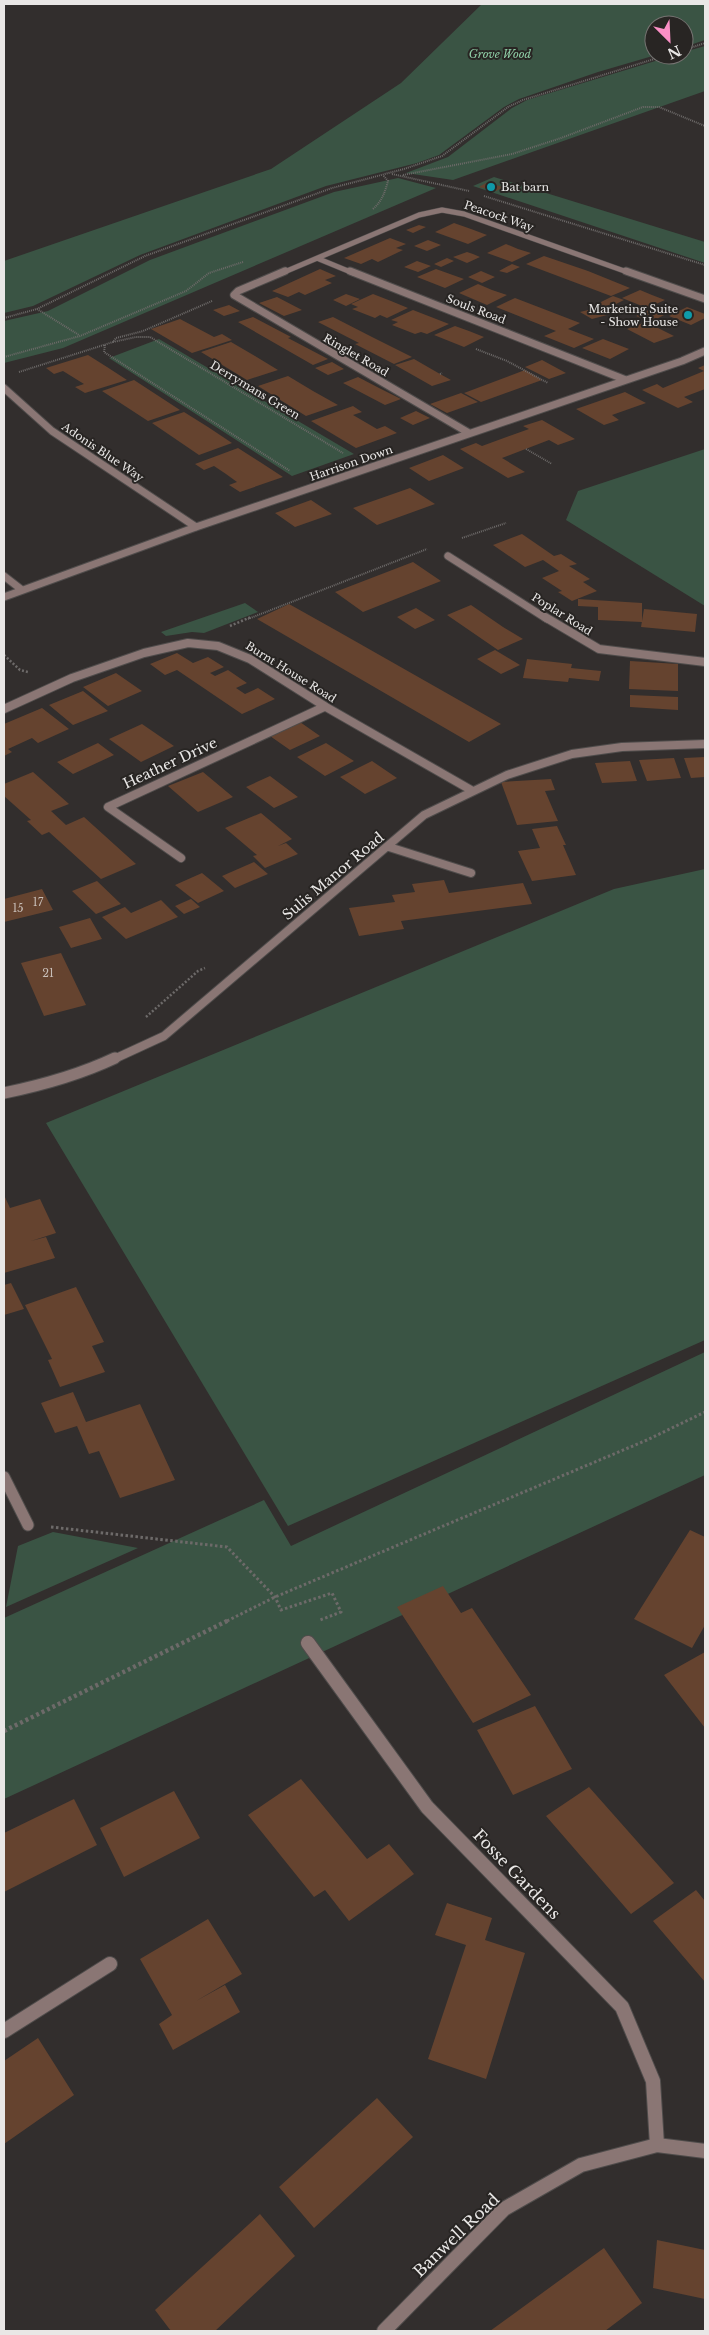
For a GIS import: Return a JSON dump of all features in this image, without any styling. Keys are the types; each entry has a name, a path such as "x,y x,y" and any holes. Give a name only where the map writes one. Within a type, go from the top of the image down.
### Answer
{"street":[{"name":"Peacock Way","path":"235,296 238,291 319,259 419,215 442,210 464,214 705,299"},
{"name":"Souls Road","path":"319,259 626,380"},
{"name":"Ringlet Road","path":"235,296 469,433"},
{"name":"Harrison Down","path":"4,596 196,527 682,361 705,350"},
{"name":"Adonis Blue Way","path":"4,388 52,430 196,527"},
{"name":"Poplar Road","path":"448,556 584,642 599,649 705,662"},
{"path":"4,576 22,590"},
{"name":"Burnt House Road","path":"4,709 60,681 103,665 164,648 202,643 218,644 236,650 324,707 470,790"},
{"name":"Heather Drive","path":"182,858 108,807 324,707"},
{"name":"Sulis Manor Road","path":"4,1093 40,1086 94,1068 164,1036 389,847 424,815 470,790 549,759 595,750 705,744"},
{"path":"389,847 471,873"},
{"path":"4,1477 28,1525"},
{"name":"Fosse Gardens","path":"308,1643 427,1807 622,2007 653,2081 657,2145"},
{"path":"4,2031 110,1964"},
{"name":"Banwell Road","path":"384,2331 504,2209 581,2165 657,2145 705,2151"}],"path":[{"path":"4,318 37,309 145,256 332,188 420,165 442,156 508,107 523,100 644,62"},
{"path":"401,175 441,166 469,165 515,153 643,107 659,107 705,126"},
{"path":"389,173 460,188 705,266"},
{"path":"370,212 381,202 383,197 388,181 383,175"},
{"path":"4,357 80,336 186,291 209,273 251,260"},
{"path":"12,374 105,345 113,342 116,338 143,331 211,302 235,296"},
{"path":"37,309 80,336"},
{"name":"Derrymans Green","path":"113,342 136,336 150,338 343,453"},
{"path":"105,345 106,352 291,471"},
{"path":"476,349 507,361 574,397"},
{"path":"526,449 552,464"},
{"path":"458,539 506,523"},
{"path":"202,643 221,630 374,568 433,547 448,556"},
{"path":"140,1022 198,971 207,968"},
{"path":"4,1731 275,1597 647,1440 705,1412"},
{"path":"28,1525 227,1547 275,1597 281,1610 332,1593 342,1612 300,1629 308,1643"}],"green space":[{"name":"Grove Wood","path":"482,4 705,4 705,40 694,44 694,15 644,15 644,59 519,99 504,107 439,155 417,163 326,186 140,255 33,306 4,313 4,261 271,169 401,83"},
{"path":"705,46 705,91 453,180 406,173 448,157 512,108 527,100 644,64 694,65 694,49"},
{"path":"494,177 705,242 705,263 473,186"},
{"path":"398,178 436,188 63,348 4,363 4,321 48,311 150,260 334,192"},
{"path":"159,339 354,454 292,476 109,358"},
{"path":"705,449 705,606 566,520 578,491"},
{"path":"245,603 258,612 204,633 192,632 166,636 161,632"},
{"path":"705,869 705,1340 288,1526 46,1123 614,889"},
{"path":"705,1352 705,1475 4,1799 4,1618 264,1500 291,1546"},
{"path":"53,1532 138,1548 6,1607 18,1546"}],"building":[{"name":"Bat barn","path":"486,183 504,187 496,191 479,187"},
{"path":"454,223 487,235 468,244 435,232"},
{"path":"419,225 426,227 413,233 406,230"},
{"path":"390,238 406,244 396,248 403,250 378,262 372,259 361,264 344,258"},
{"path":"428,240 441,245 427,251 414,246"},
{"path":"506,244 531,253 512,262 487,253"},
{"path":"467,252 480,257 467,263 453,257"},
{"path":"544,256 630,288 611,296 526,264"},
{"path":"447,258 454,261 441,267 434,264"},
{"path":"417,261 431,266 418,272 404,267"},
{"path":"512,264 520,267 507,273 499,271"},
{"path":"320,269 336,276 325,280 332,283 305,295 299,292 288,297 272,291"},
{"path":"436,269 464,279 445,288 417,277"},
{"path":"481,271 495,277 482,283 468,277"},
{"path":"478,284 507,295 487,305 459,293"},
{"path":"640,290 665,300 647,308 622,298"},
{"path":"346,294 360,299 346,306 333,300"},
{"path":"373,294 408,308 387,318 380,315 375,318 352,309 358,307 351,304"},
{"path":"613,296 624,300 608,308 597,304"},
{"path":"277,297 302,310 284,316 259,303"},
{"path":"515,298 580,323 568,329 594,339 574,348 544,336 556,331 496,307"},
{"path":"229,305 240,311 224,316 213,310"},
{"name":"Marketing Suite - Show House","path":"687,307 705,314 705,318 691,325 669,316"},
{"path":"596,308 607,315 592,319 580,312"},
{"path":"413,310 449,324 427,334 421,332 415,334 392,325 398,322 391,320"},
{"path":"649,310 664,315 651,322 636,316"},
{"path":"253,317 328,359 313,365 238,322"},
{"path":"333,317 412,357 394,364 318,322"},
{"path":"180,319 214,337 222,334 232,340 192,353 151,329"},
{"path":"646,322 674,336 654,343 627,329"},
{"path":"455,326 484,337 464,347 434,335"},
{"path":"603,339 629,349 610,359 582,348"},
{"path":"231,342 278,370 247,380 201,352"},
{"path":"88,355 127,380 85,393 75,387 84,384 63,371 54,374 46,368"},
{"path":"414,359 451,380 432,386 395,365"},
{"path":"542,360 566,373 549,379 525,367"},
{"path":"332,362 344,369 328,375 315,368"},
{"path":"705,365 705,389 684,397 693,402 678,408 642,390 657,384 663,388 704,371 698,368"},
{"path":"525,370 542,380 481,402 464,393"},
{"path":"288,376 338,405 306,416 258,386"},
{"path":"358,377 401,399 385,405 343,383"},
{"path":"134,380 180,410 148,421 102,391"},
{"path":"625,392 646,403 612,415 619,420 604,425 576,409"},
{"path":"461,393 478,402 447,413 430,404"},
{"path":"353,406 362,412 353,415 377,429 385,426 397,433 356,448 311,421"},
{"path":"416,411 430,418 413,425 400,418"},
{"path":"184,412 232,443 199,455 152,423"},
{"path":"542,420 575,439 558,445 549,440 502,458 525,472 508,478 460,449 476,443 482,446 529,429 523,426"},
{"path":"238,448 283,477 240,492 229,485 237,482 214,466 204,470 195,464"},
{"path":"443,455 464,468 429,481 409,468"},
{"path":"410,488 435,504 377,525 353,508"},
{"path":"311,500 332,514 295,527 275,513"},
{"path":"522,534 554,556 561,554 577,564 569,566 590,579 583,582 597,591 572,601 558,592 562,591 542,578 559,571 543,560 525,567 493,545"},
{"path":"413,562 441,581 363,612 335,592"},
{"path":"578,599 642,603 642,622 598,620 598,607 578,606"},
{"path":"289,604 501,724 469,742 257,619"},
{"path":"471,605 523,639 498,650 447,615"},
{"path":"416,608 435,620 415,629 397,617"},
{"path":"644,609 697,614 695,632 641,627"},
{"path":"495,650 520,665 501,674 477,659"},
{"path":"177,653 193,663 208,657 224,667 210,673 215,676 228,670 247,683 236,688 245,694 258,688 275,699 242,714 177,670 165,675 150,664"},
{"path":"527,659 572,664 571,668 601,671 599,681 569,678 568,682 523,678"},
{"path":"630,661 678,664 678,691 629,689"},
{"path":"116,673 142,691 108,706 83,687"},
{"path":"83,691 108,711 73,725 49,705"},
{"path":"630,695 678,697 678,710 630,707"},
{"path":"42,708 69,729 38,743 32,738 8,749 12,752 4,756 4,724"},
{"path":"300,722 320,736 290,750 270,736"},
{"path":"142,724 174,746 141,762 109,739"},
{"path":"98,743 114,755 73,774 57,762"},
{"path":"326,743 354,761 325,776 297,757"},
{"path":"705,757 705,777 691,778 684,758"},
{"path":"674,758 681,778 647,781 639,760"},
{"path":"372,761 397,778 365,794 340,777"},
{"path":"630,761 637,781 602,783 595,763"},
{"path":"33,772 69,804 51,811 66,825 84,817 136,864 101,879 49,832 42,835 27,821 31,820 4,796 4,784"},
{"path":"203,772 233,797 198,812 168,786"},
{"path":"270,776 298,797 274,808 246,787"},
{"path":"551,779 555,790 545,791 558,821 517,825 501,782"},
{"path":"261,813 292,839 278,846 286,843 298,854 265,868 253,856 257,855 225,828"},
{"path":"557,826 566,845 563,845 576,875 532,881 518,851 540,848 532,829"},
{"path":"254,862 268,874 235,888 222,876"},
{"path":"202,873 224,891 198,903 175,885"},
{"path":"444,880 449,893 523,883 532,904 401,921 404,929 359,936 349,908 395,902 392,895 415,892 412,884"},
{"path":"97,881 121,904 96,914 72,891"},
{"path":"42,889 53,910 4,922 4,899"},
{"path":"191,899 200,907 184,914 175,906"},
{"path":"161,900 178,917 126,939 102,917 125,907 131,913"},
{"path":"90,918 102,939 71,948 59,927"},
{"path":"61,953 86,1005 44,1016 21,963"},
{"path":"4,1195 10,1208 40,1199 56,1233 31,1241 46,1237 55,1258 4,1273"},
{"path":"11,1283 24,1309 4,1315 4,1285"},
{"path":"76,1287 104,1342 92,1346 105,1372 60,1387 48,1360 52,1359 25,1305"},
{"path":"73,1392 86,1422 140,1404 175,1480 120,1498 99,1451 89,1454 77,1426 55,1433 41,1403"},
{"path":"690,1530 705,1537 705,1625 692,1648 634,1619"},
{"path":"443,1586 461,1613 472,1608 531,1695 473,1723 397,1607"},
{"path":"705,1652 705,1728 664,1675"},
{"path":"535,1706 572,1769 513,1795 477,1730"},
{"path":"301,1779 367,1859 389,1844 414,1874 349,1921 325,1890 314,1897 248,1815"},
{"path":"589,1787 674,1883 631,1914 546,1816"},
{"path":"174,1791 200,1838 124,1877 100,1828"},
{"path":"74,1799 97,1845 4,1892 4,1833"},
{"path":"696,1890 705,1901 705,1982 653,1921"},
{"path":"447,1903 492,1918 485,1940 525,1953 486,2079 428,2059 466,1945 435,1935"},
{"path":"208,1919 242,1974 196,2001 225,1985 240,2012 173,2050 159,2024 172,2015 140,1959"},
{"path":"38,2038 74,2095 4,2144 4,2061"},
{"path":"377,2098 413,2137 314,2228 279,2187"},
{"path":"260,2214 295,2256 215,2331 171,2331 155,2310"},
{"path":"657,2240 705,2250 705,2299 653,2288"},
{"path":"604,2248 642,2303 605,2331 490,2331"}],"place":[{"name":"Bat barn","path":"491,187"},
{"name":"Marketing Suite - Show House","path":"688,315"}]}
